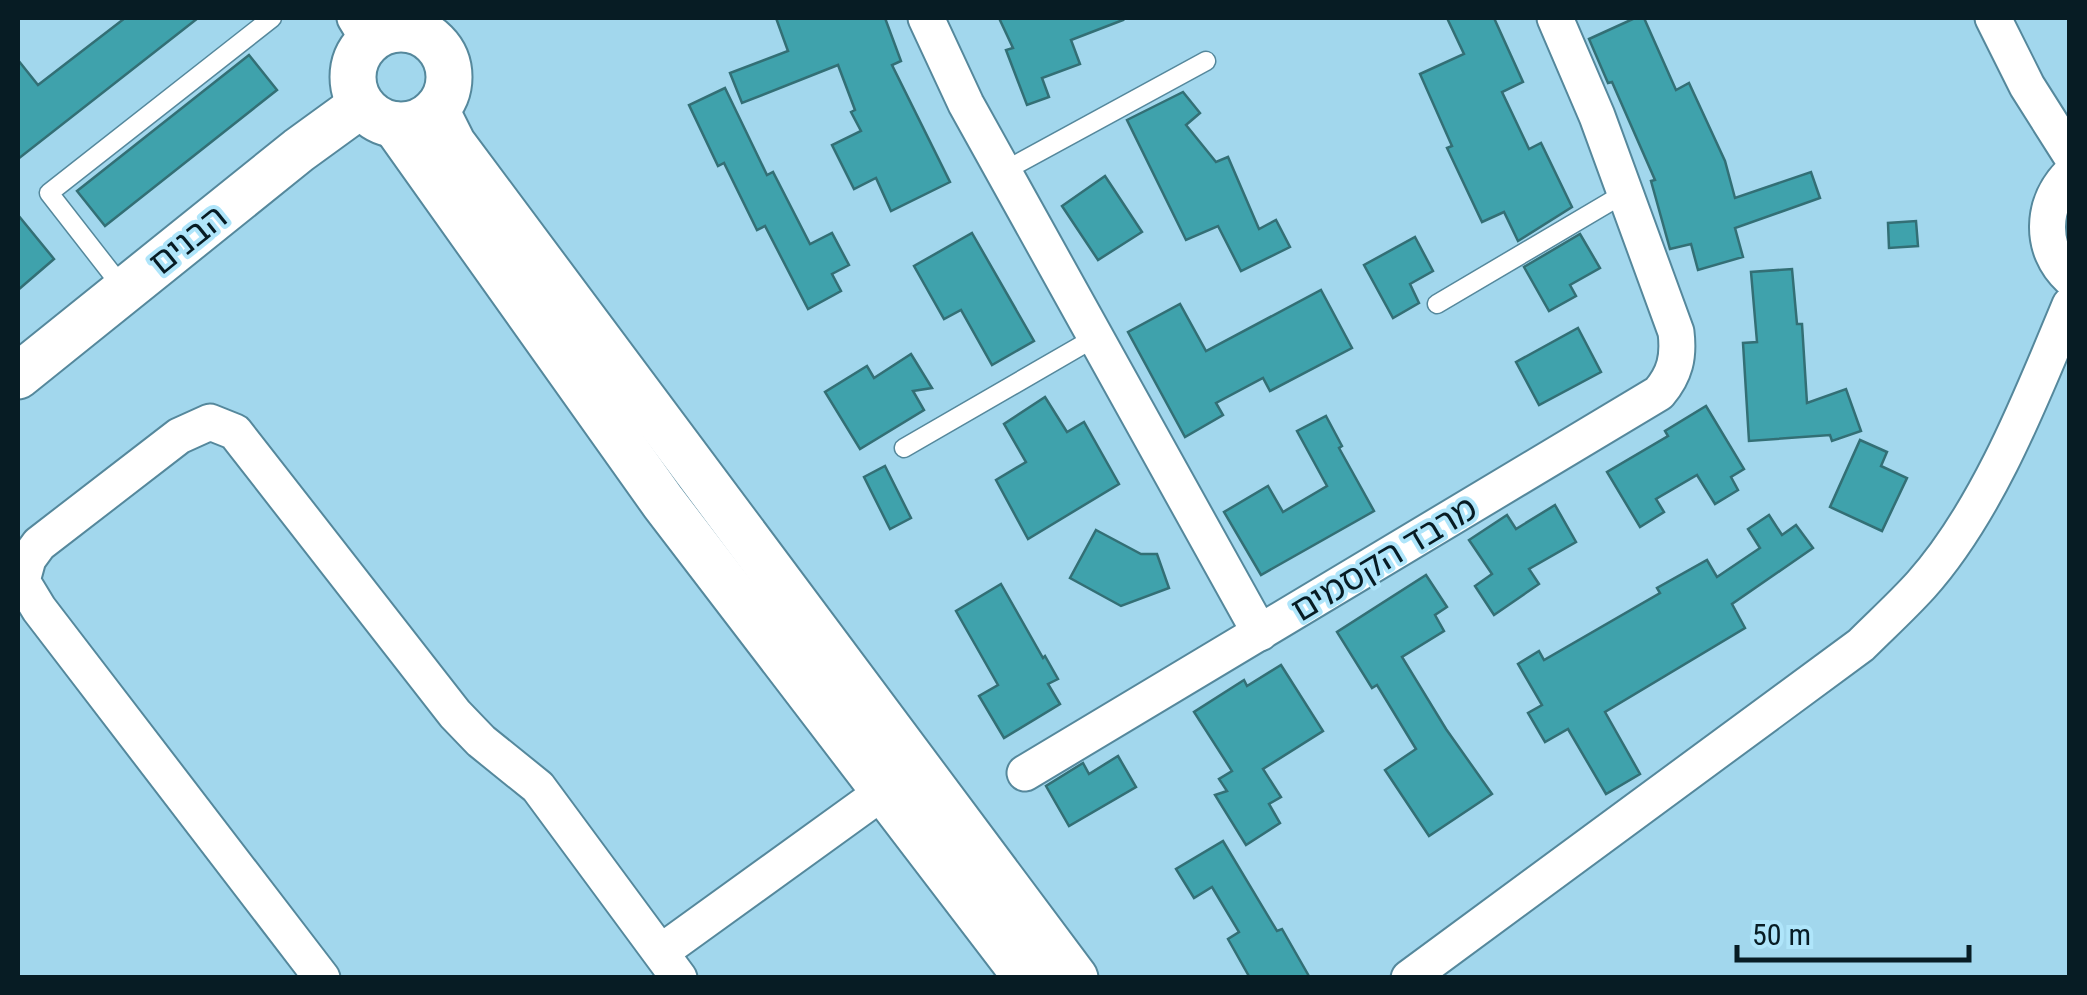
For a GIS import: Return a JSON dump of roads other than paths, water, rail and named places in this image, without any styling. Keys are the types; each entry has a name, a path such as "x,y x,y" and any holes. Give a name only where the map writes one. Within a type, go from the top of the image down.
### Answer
{"street":[{"name":"מרבד הקסמים","path":"926,18 966,104 1260,633 1659,393 1670,379 1676,364 1676,332 1555,18"},
{"path":"1993,18 2028,86 2070,154"},
{"path":"398,114 450,83 439,28 362,29 352,82 398,114 453,144 1075,978"},
{"name":"הבנים","path":"18,376 299,150 398,114"},
{"path":"398,114 662,502 1027,978"},
{"path":"2070,174 2050,202 2046,226 2050,251 2070,278"},
{"path":"1409,978 1861,645 1923,583 1969,517 2005,452 2070,304"},
{"path":"322,978 22,581 28,559 39,544 179,436 210,422 235,432 480,742 538,787 670,965 884,791"},
{"path":"1025,773 1260,633"}],"lane":[{"path":"125,291 49,194 272,18"},
{"path":"1004,171 1206,60"},
{"path":"1437,304 1625,193"},
{"path":"904,448 1096,337"}]}
